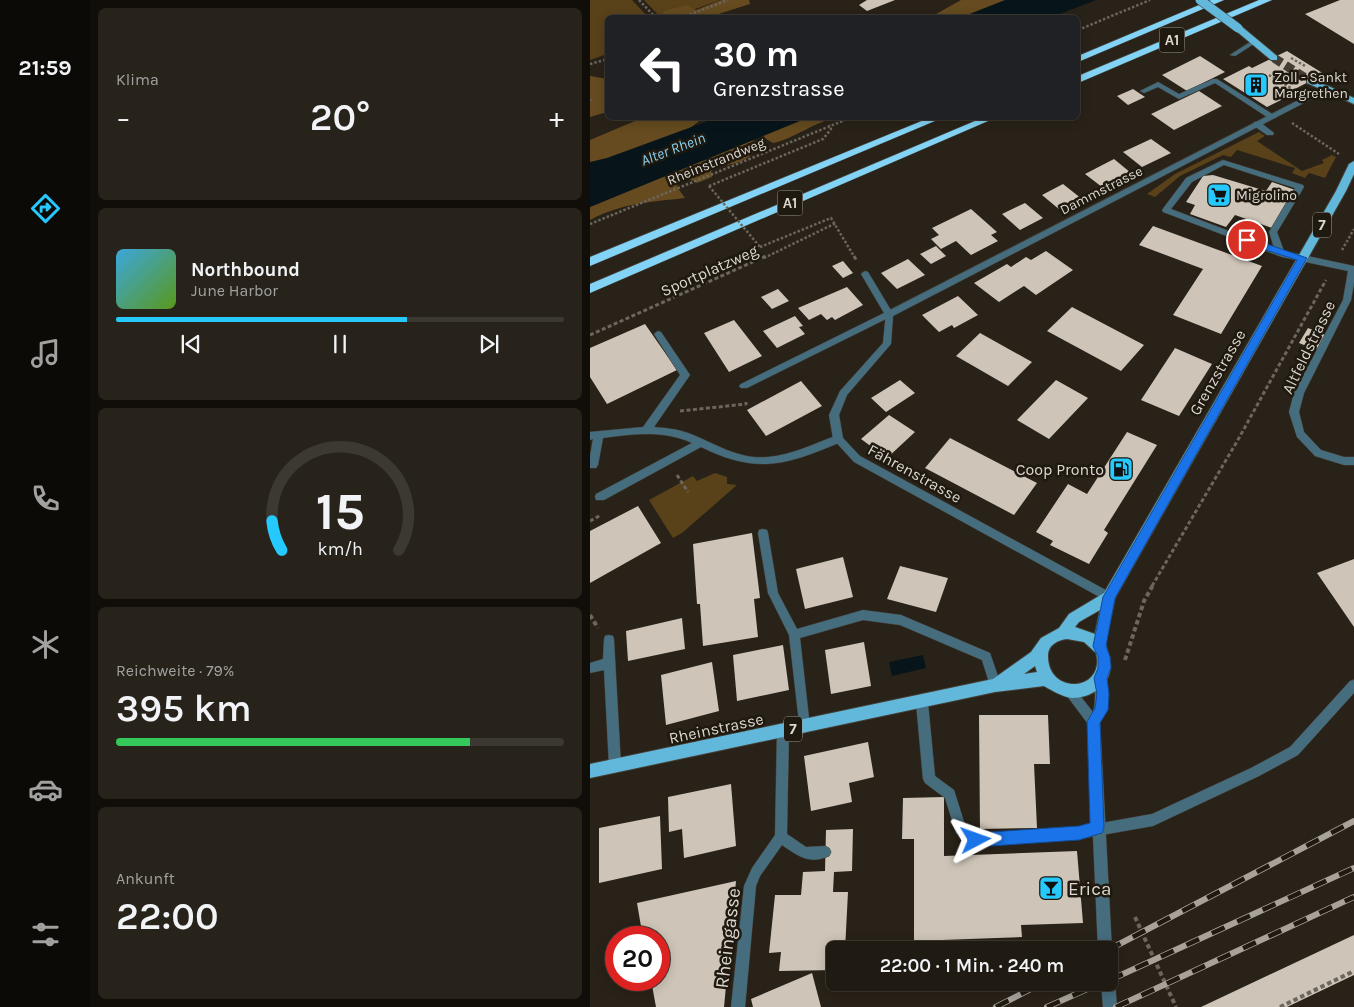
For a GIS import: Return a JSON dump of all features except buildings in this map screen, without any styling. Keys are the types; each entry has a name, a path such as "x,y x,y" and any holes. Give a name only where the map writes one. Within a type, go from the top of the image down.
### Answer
{"highway":[{"name":"A1","path":"1080,57 1219,0"},
{"name":"A1","path":"1080,79 1267,0"},
{"name":"A1","path":"590,262 931,120"},
{"name":"A1","path":"590,289 985,120"}],"main road":[{"path":"1200,0 1274,58"},
{"path":"1310,81 1325,90 1354,100"},
{"name":"Grenzstrasse","path":"1099,646 1109,597 1303,258 1354,164"},
{"name":"Grenzstrasse","path":"1063,633 1074,618 1109,597"},
{"path":"1063,633 1083,634 1099,646"},
{"name":"7","path":"1042,651 1046,643 1063,633"},
{"name":"7","path":"1099,646 1104,657 1104,668 1100,678"},
{"path":"1042,651 1041,670 1046,679 1057,687 1070,692 1082,691 1092,686 1100,678"},
{"name":"Rheinstrasse","path":"995,685 1042,651"},
{"name":"Rheinstrasse","path":"590,772 995,685 1032,679 1046,679"}],"street":[{"path":"1233,55 1254,41"},
{"path":"1144,91 1158,84 1179,97 1215,80 1273,116"},
{"name":"Dammstrasse","path":"744,386 889,314 1325,90"},
{"path":"1258,124 1270,132"},
{"path":"1280,253 1273,232 1300,186 1223,162 1189,180 1166,210 1280,253 1353,269"},
{"name":"Altfeldstrasse","path":"1353,269 1347,300 1299,393 1294,412 1300,434 1318,453 1344,461 1354,461"},
{"path":"593,465 594,435 645,432 674,433 737,458 780,461 838,438 834,415 843,393 887,344 889,314 864,274"},
{"path":"645,432 685,375 658,334"},
{"name":"Fährenstrasse","path":"838,438 857,459 1109,597"},
{"path":"600,497 701,443"},
{"path":"763,532 772,593 794,635 804,727"},
{"path":"794,635 863,615 901,620 986,657 995,685"},
{"path":"609,640 615,766"},
{"path":"590,668 609,663"},
{"path":"1100,678 1103,694 1102,710 1094,722 1097,828 1104,941"},
{"path":"922,702 929,779 950,794 960,829 976,840 1079,833 1097,828 1152,820 1255,772 1294,751 1354,685"},
{"path":"1070,692 1094,722"},
{"path":"783,732 781,837 804,853 825,852"},
{"name":"Rheingasse","path":"738,1007 750,886 756,872 781,837"},
{"path":"1109,991 1110,1007"}],"path":[{"path":"639,0 653,15"},
{"path":"690,15 728,0"},
{"path":"1080,29 1150,0"},
{"path":"1286,55 1308,68"},
{"path":"590,64 605,60"},
{"path":"1266,73 1308,99"},
{"path":"1294,106 1291,124 1339,154"},
{"name":"Rheinstrandweg","path":"590,224 844,120"},
{"path":"829,125 831,129 823,139 709,186 760,247 822,220 831,218 836,223 864,274"},
{"name":"Sportplatzweg","path":"590,335 727,275 836,223"},
{"path":"1124,663 1144,601 1239,438 1354,229"},
{"path":"658,414 746,404 744,386"},
{"path":"677,476 688,492"},
{"path":"590,615 595,624"},
{"path":"1136,916 1140,932 1176,1007"},
{"path":"1280,1007 1354,971"}],"shaded area":[{"path":"590,0 632,0 646,15 605,15 605,55 590,60"},
{"path":"644,0 720,0 679,15 658,15"},
{"path":"721,0 749,0 750,4 715,15 663,15 664,11 686,5 696,10"},
{"path":"961,0 1017,0 972,15 934,15"},
{"path":"590,76 605,78 605,113 590,117"},
{"path":"637,120 700,120 685,132 590,166 590,140"},
{"path":"802,120 828,120 789,138 773,143 761,136"},
{"path":"1259,132 1265,136 1257,141 1302,171 1324,163 1322,160 1332,155 1336,157 1325,178 1309,173 1305,178 1292,173 1295,168 1237,150 1231,157 1223,155 1180,176 1155,197 1147,194 1175,174"},
{"path":"750,140 760,142 751,155 740,162 711,167 712,177 697,183 681,175 677,187 685,198 648,202 625,207 590,220 590,207"},
{"path":"715,473 727,477 727,484 737,485 682,533 673,538 649,500 693,476 697,481"}],"water":[{"path":"1005,0 1096,0 1057,15 967,15"},
{"name":"Alter Rhein","path":"711,120 802,120 590,207 590,162 607,158"},
{"path":"923,655 926,668 892,676 889,662"}],"tunnel":[{"path":"1274,58 1310,81"}],"railway":[{"path":"1118,945 1354,821"},
{"path":"1118,976 1354,868"},
{"path":"1116,1007 1354,897"},
{"path":"996,1007 1027,991"},
{"path":"1047,1007 1083,991"}],"place":[{"name":"Zoll - Sankt Margrethen","path":"1256,85"},
{"name":"Migrolino","path":"1219,195"},
{"name":"Coop Pronto","path":"1121,469"},
{"name":"Erica","path":"1051,888"}],"route":[{"path":"976,840 1079,833 1097,828 1094,722 1102,710 1103,694 1100,678 1104,668 1104,657 1099,646 1109,597 1199,436 1303,258 1284,255 1247,240"}]}
